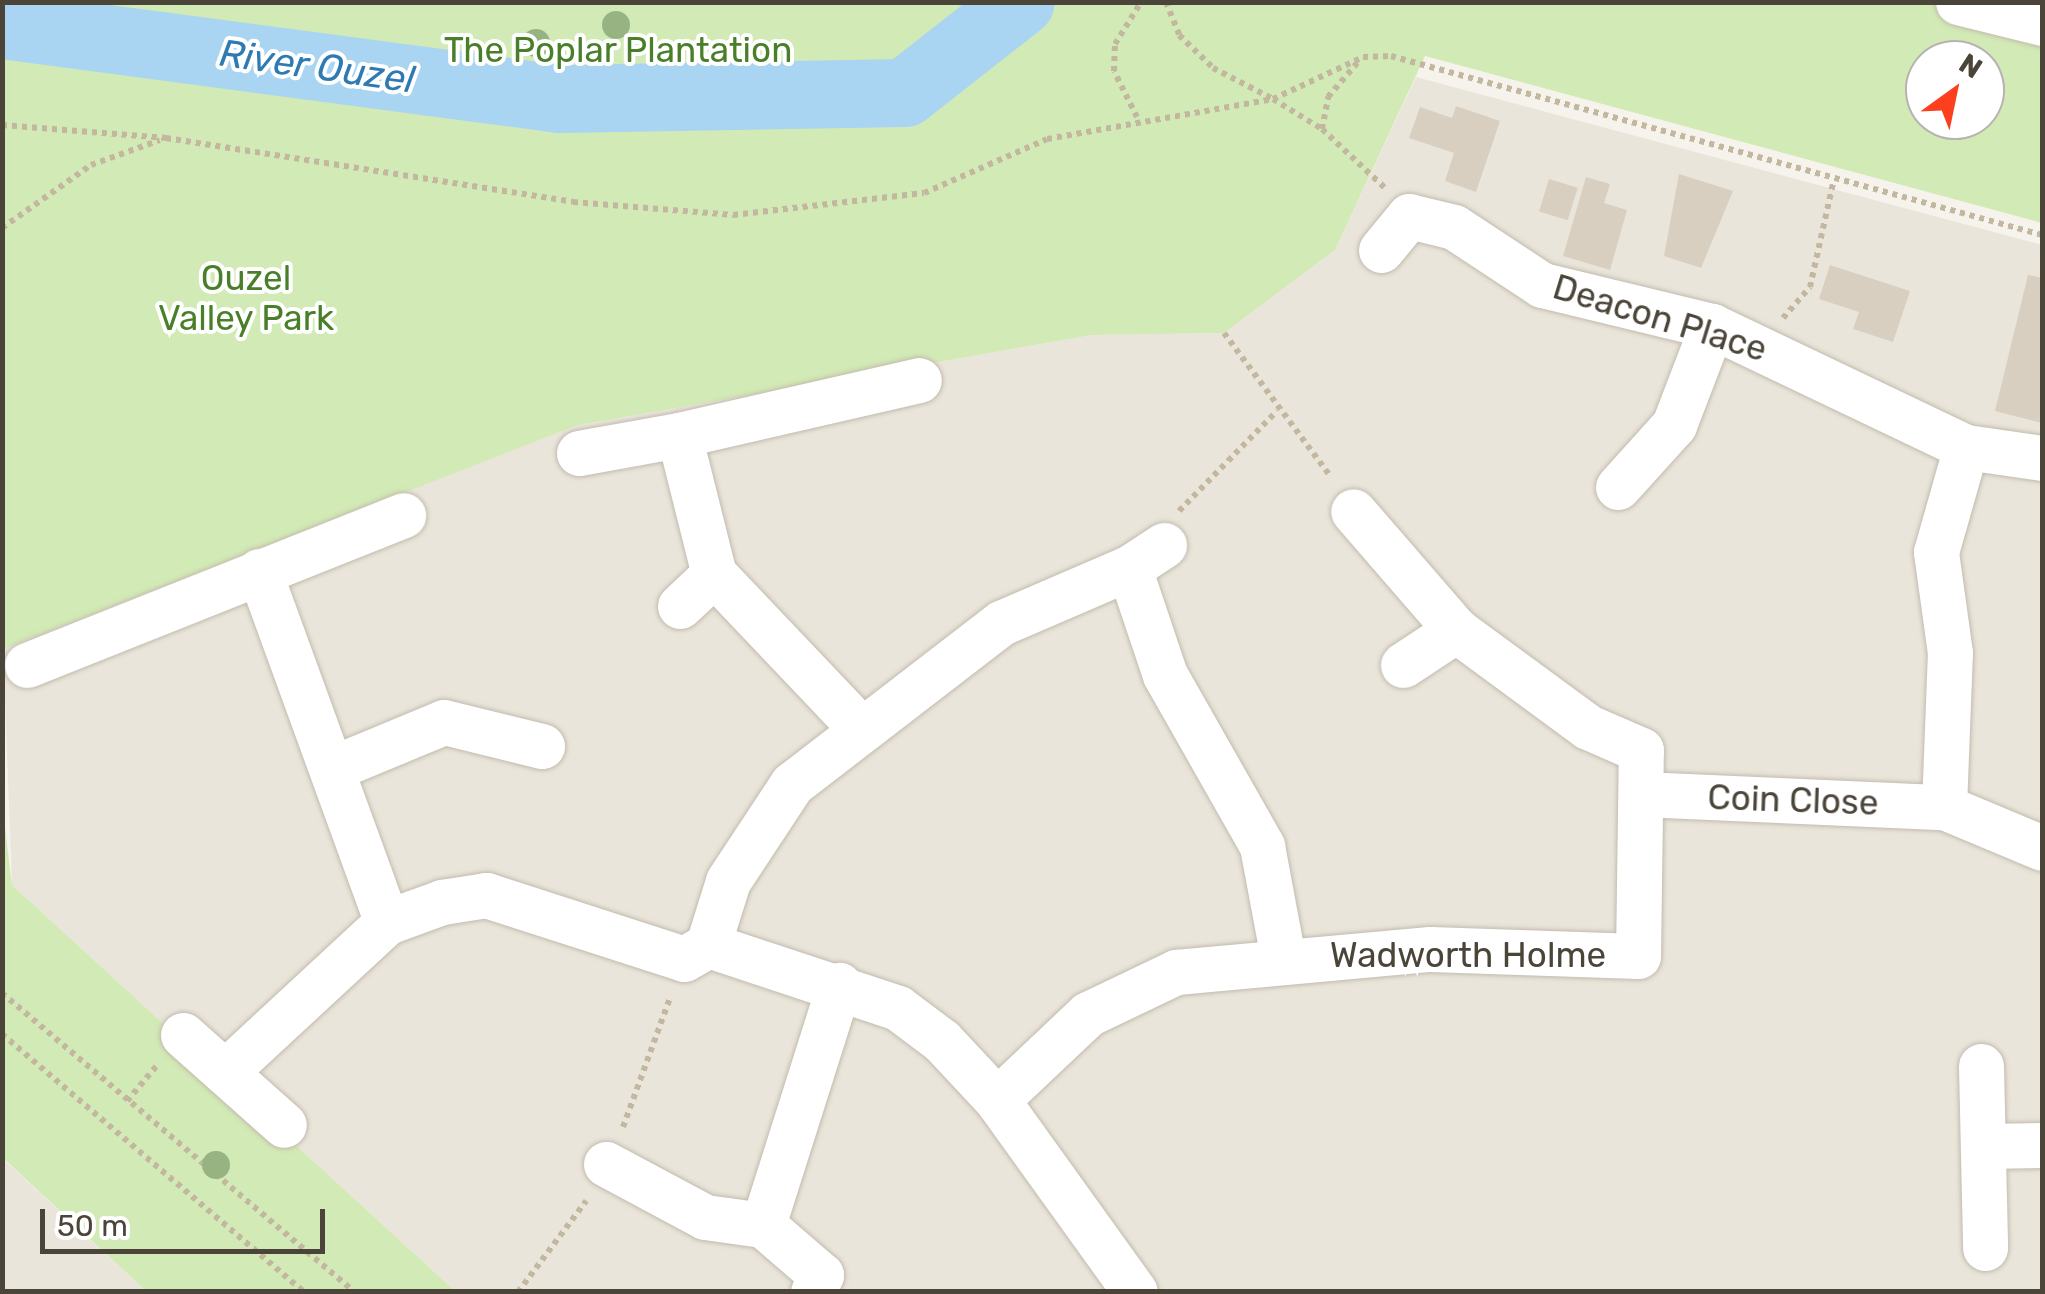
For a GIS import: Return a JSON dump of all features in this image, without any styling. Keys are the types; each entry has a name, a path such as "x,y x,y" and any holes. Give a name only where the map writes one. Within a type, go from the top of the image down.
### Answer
{"street":[{"path":"1958,2 2042,22"},
{"path":"1381,250 1409,216"},
{"name":"Deacon Place","path":"1409,216 1454,227 1542,285 1712,326 1768,347 1966,447 2042,458"},
{"path":"1618,487 1674,424 1712,326"},
{"path":"579,453 680,435 919,380"},
{"path":"680,435 714,574 860,728"},
{"path":"1966,447 1936,552 1950,652 1944,807 2042,848"},
{"name":"Wadworth Holme","path":"997,1100 1088,1014 1176,972 1283,958 1430,949 1638,956 1641,750 1572,716 1456,630 1353,511"},
{"path":"27,665 404,515"},
{"path":"225,1072 387,922 486,895 684,959 708,945 728,882 792,784 1000,623 1147,557 1165,674 1262,846 1283,958"},
{"path":"259,571 387,922"},
{"path":"680,606 714,574"},
{"path":"1403,665 1456,630"},
{"path":"333,768 444,722 542,746"},
{"name":"Coin Close","path":"1641,794 1944,807"},
{"path":"708,945 839,985 898,1008 997,1100 1136,1292"},
{"path":"762,1225 839,985"},
{"path":"183,1034 284,1124"},
{"path":"1981,1066 1984,1248"},
{"path":"1984,1146 2042,1145"},
{"path":"606,1164 704,1218 762,1225 817,1283"}],"path":[{"path":"764,2 792,2"},
{"path":"1137,116 1114,71 1115,44 1141,2"},
{"path":"1166,2 1179,35 1213,68 1322,129 1409,216"},
{"path":"1322,129 1328,97 1363,57"},
{"path":"2,125 166,138 572,202 733,216 924,193 1048,139 1137,116 1273,100 1363,57 1430,65 1833,183 2042,235"},
{"path":"2,228 91,164 166,138"},
{"path":"1768,347 1810,286 1833,183"},
{"path":"1224,333 1353,511"},
{"path":"1147,557 1130,549 1222,476 1277,411"},
{"path":"2,993 354,1292"},
{"path":"2,1034 304,1292"}],"shaded area":[{"path":"1416,77 2042,245 2042,1291 455,1291 12,885 3,647 578,425 1092,335 1224,333 1335,250"},
{"path":"2,1158 97,1246 146,1291 3,1291"}],"green space":[{"name":"Ouzel Valley Park","path":"1958,2 2042,23 2042,223 1425,56 1335,250 1224,333 1092,335 578,425 3,649 3,3"},
{"path":"2,803 12,885 455,1291 146,1291 3,1158"}],"building":[{"path":"1456,106 1500,121 1476,192 1445,181 1454,153 1409,138 1420,107 1452,118"},
{"path":"1679,174 1733,191 1701,268 1664,256"},
{"path":"1586,177 1610,184 1604,203 1627,210 1610,270 1563,256"},
{"path":"1549,179 1578,188 1568,220 1539,212"},
{"path":"1830,265 1910,291 1893,342 1853,329 1859,312 1819,299"},
{"path":"2028,275 2042,278 2042,423 1995,411"}],"waterway":[{"name":"River Ouzel","path":"2,25 560,99 905,93 1021,2"}],"park label":[{"name":"The Poplar Plantation","path":"618,50"}]}
